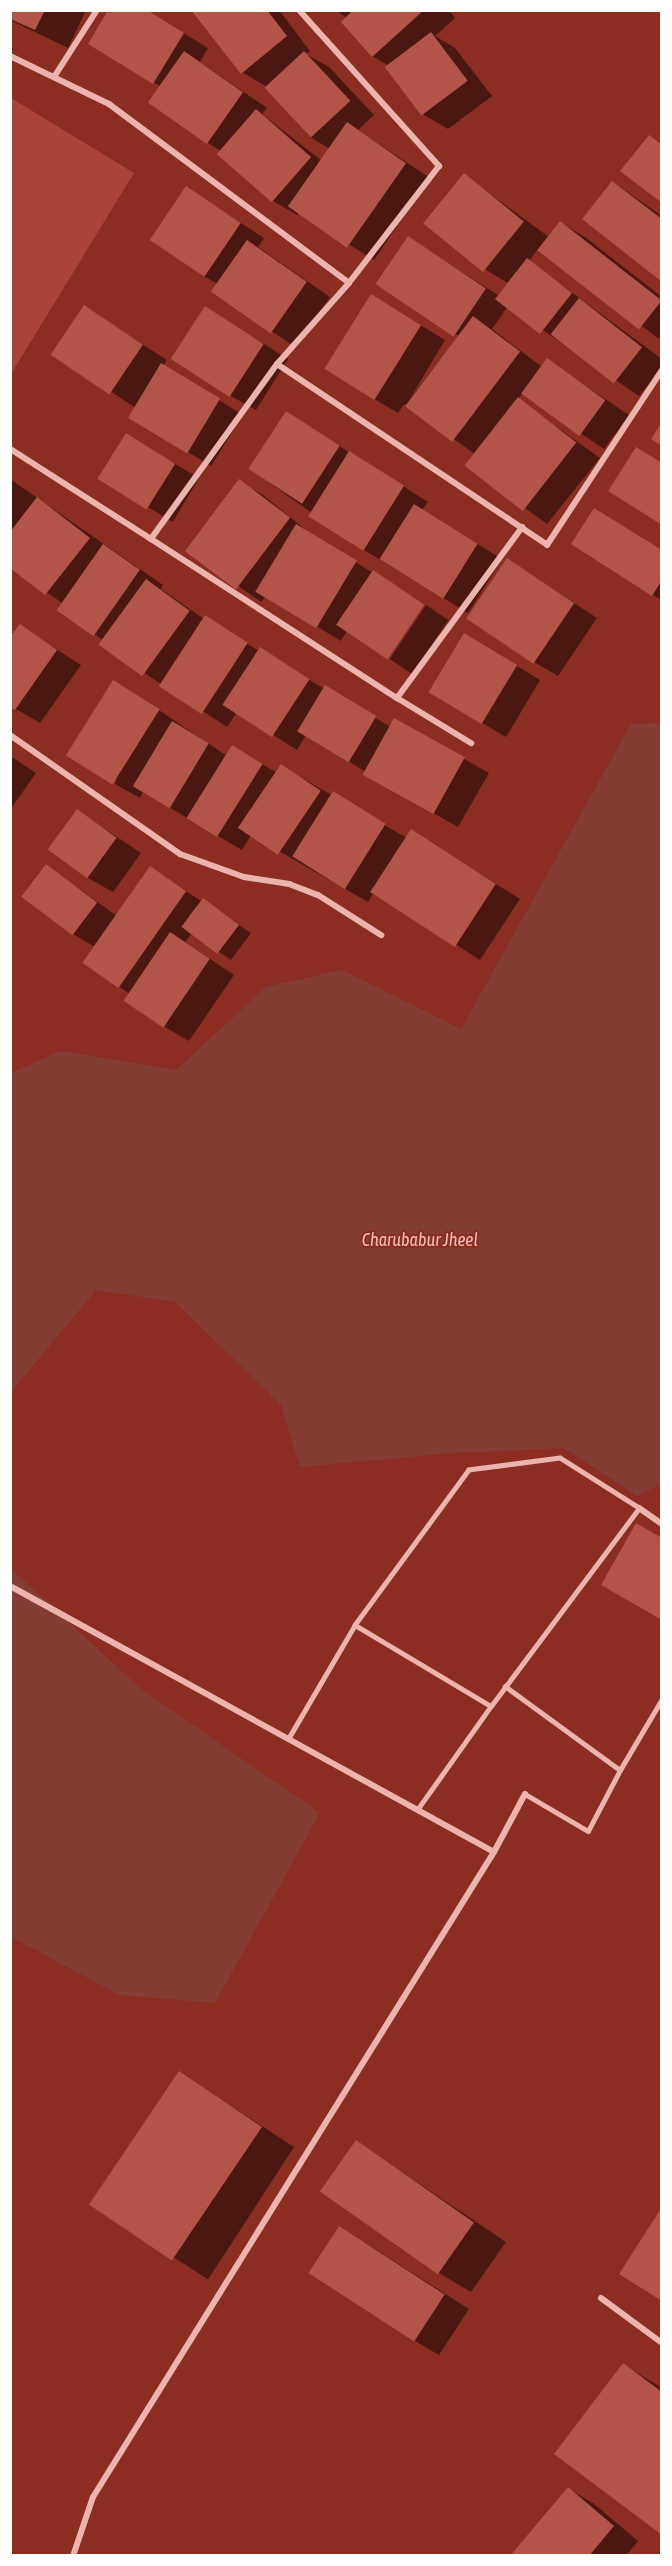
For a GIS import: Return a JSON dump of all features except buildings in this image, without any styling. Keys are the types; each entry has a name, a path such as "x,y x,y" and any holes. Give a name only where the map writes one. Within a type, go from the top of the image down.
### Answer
{"street":[{"path":"54,77 97,10"},
{"path":"151,539 277,364 349,283 439,166 299,10"},
{"path":"10,56 109,104 349,283"},
{"path":"277,364 547,545 662,370"},
{"path":"10,449 397,698 471,743"},
{"path":"397,698 522,527"},
{"path":"10,735 180,854 244,877 289,884 318,895 381,935"},
{"path":"639,1508 662,1524"},
{"path":"10,1586 494,1852"},
{"path":"73,2556 93,2497 494,1852 525,1794"},
{"path":"601,2298 662,2343"}],"lane":[{"path":"288,1739 355,1626 470,1470 560,1458 639,1508 505,1686 417,1809"},
{"path":"355,1626 491,1706"},
{"path":"505,1686 620,1770"},
{"path":"525,1794 588,1831 662,1698"}],"shaded area":[{"path":"11,98 134,173 11,374"}],"water":[{"name":"Charubabur Jheel","path":"661,723 661,1484 637,1496 564,1448 452,1453 300,1467 281,1405 175,1302 96,1290 11,1392 11,1073 61,1051 176,1070 266,987 342,970 461,1029 631,724"},
{"path":"10,1568 141,1689 320,1813 215,2003 120,1995 11,1937"}]}
